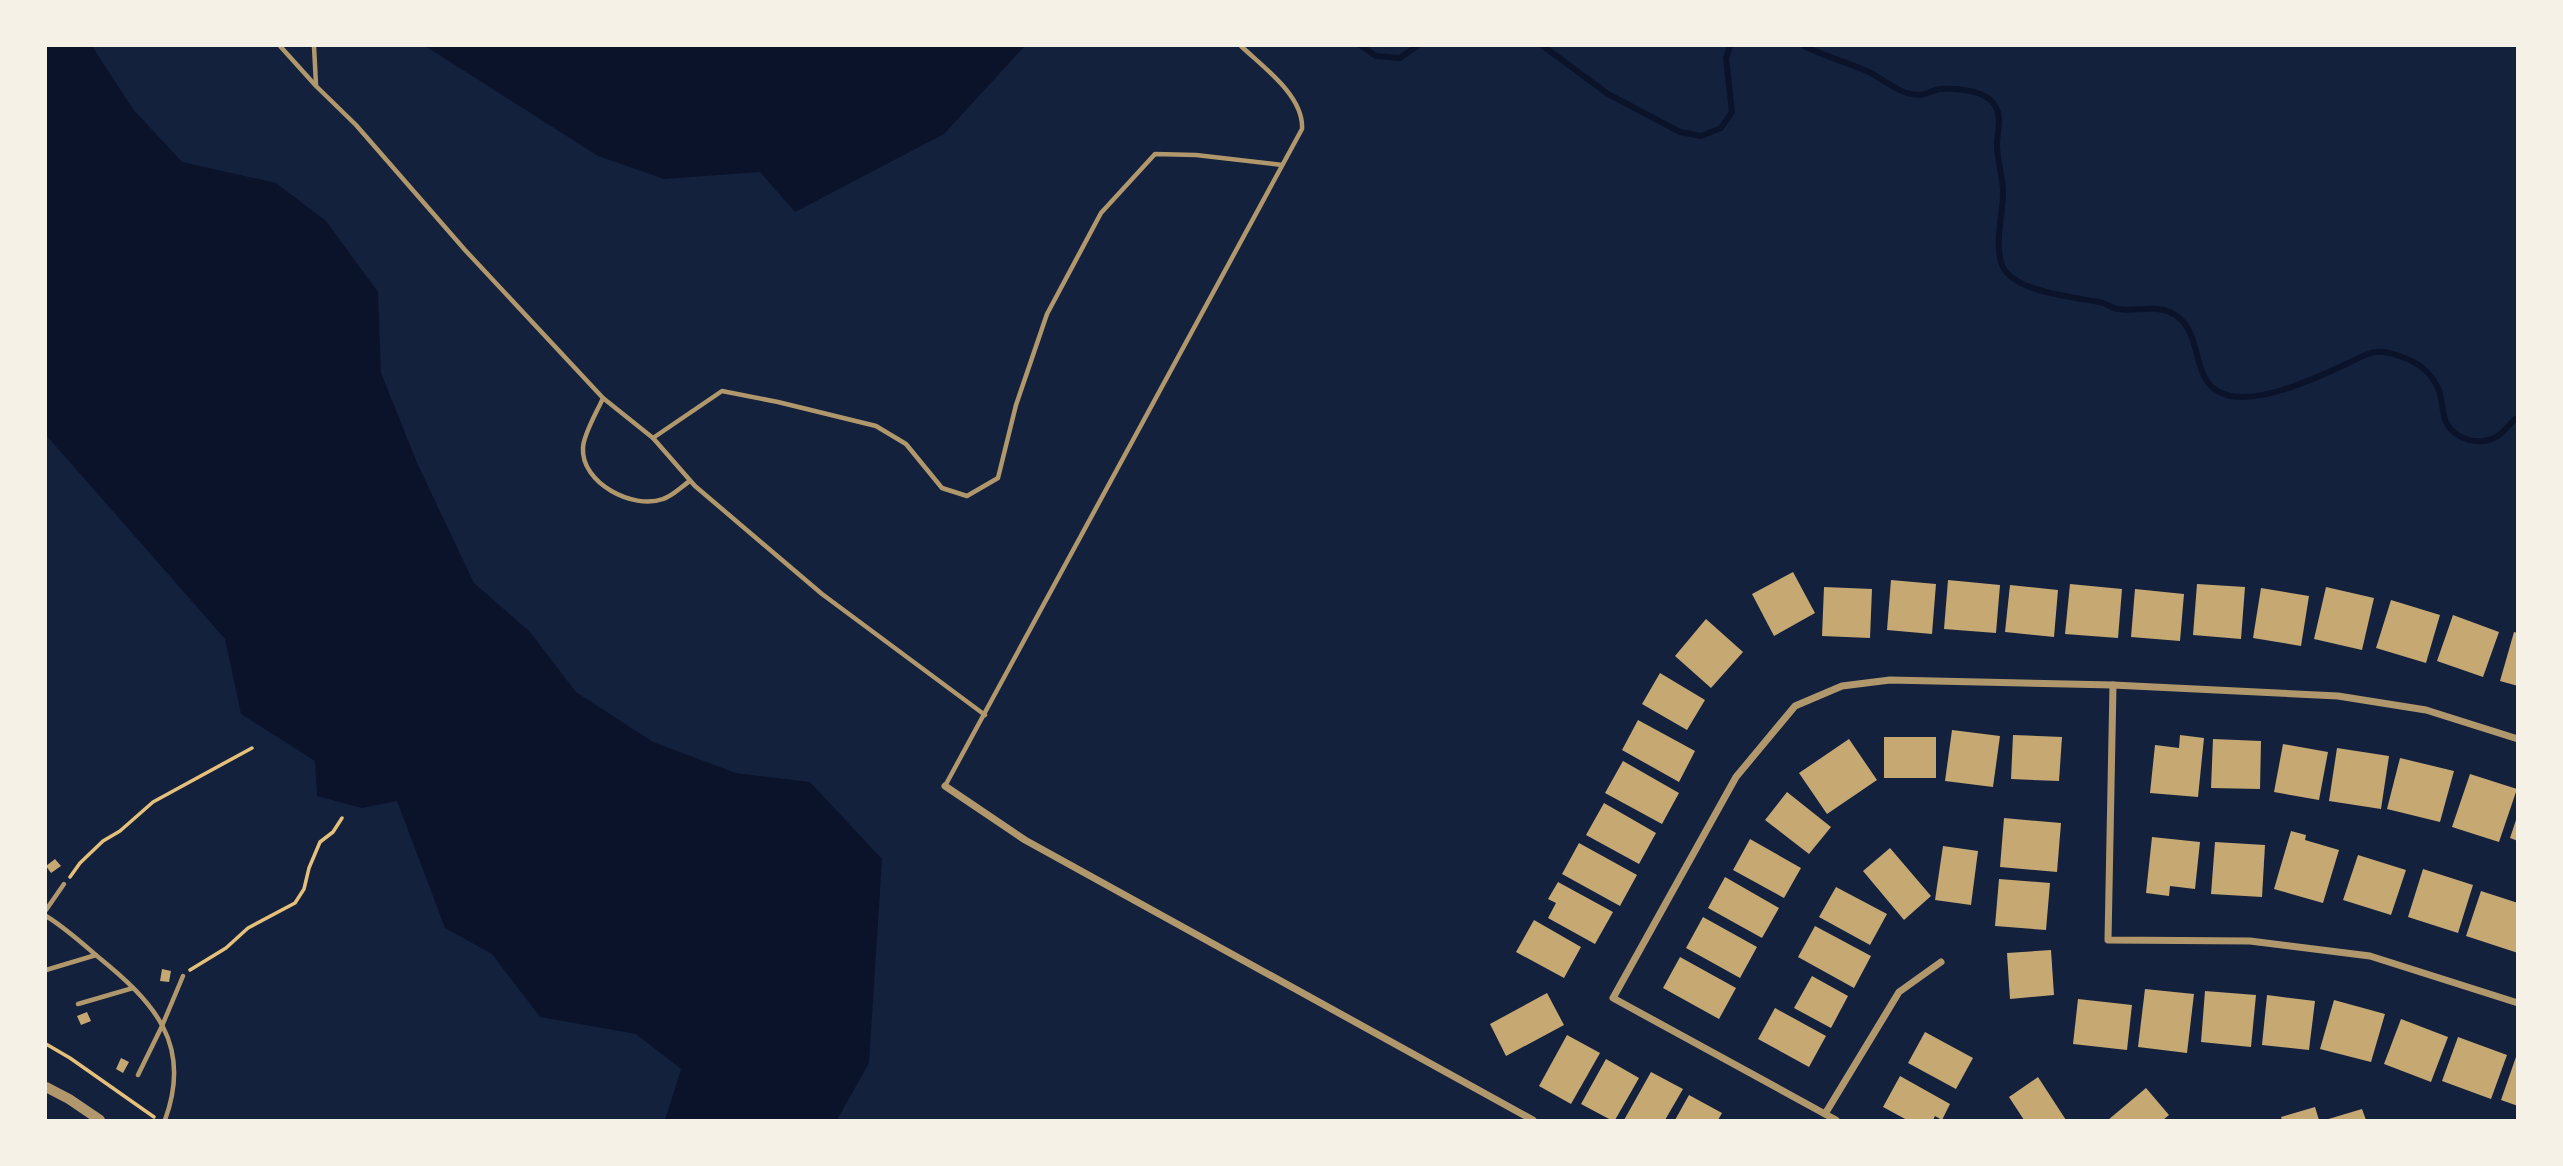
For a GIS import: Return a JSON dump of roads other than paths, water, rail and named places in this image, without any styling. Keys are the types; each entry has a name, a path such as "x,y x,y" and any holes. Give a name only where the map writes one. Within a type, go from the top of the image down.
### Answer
{"street":[{"path":"1836,1121 1614,998 1736,777 1795,706 1842,686 1890,680 2113,685 2338,696 2426,710 2518,739"},
{"path":"2113,685 2108,940 2250,941 2370,956 2518,1003"},
{"path":"945,786 1025,840 1534,1121"},
{"path":"1825,1114 1899,992 1941,962"},
{"path":"46,1087 100,1121"}],"lane":[{"path":"280,46 356,125 465,250 603,398 653,438 690,481 822,594 985,715"},
{"path":"314,46 316,86"},
{"path":"945,786 1302,129 1303,116 1288,93 1241,46"},
{"path":"653,438 722,391 876,426 906,444 942,488 967,496 998,478 1016,405 1047,314 1101,213 1130,179 1154,155 1196,155 1282,165"},
{"path":"603,398 582,445 584,463 600,482 638,502 664,499 690,481"},
{"path":"46,910 64,884"},
{"path":"46,916 133,988 162,1026 169,1039 176,1077 162,1121"},
{"path":"46,970 96,955"},
{"path":"138,1075 183,976"},
{"path":"78,1004 133,988"}],"water":[{"path":"46,46 92,46 133,109 182,162 276,183 326,221 378,292 381,373 418,465 474,583 530,632 576,692 653,742 736,773 810,782 882,859 869,1063 837,1120 665,1120 681,1069 636,1034 540,1017 492,954 445,928 397,801 362,808 317,796 315,761 241,714 225,639 46,435"},
{"path":"425,46 1025,46 944,134 795,212 760,172 664,179 598,156"}],"waterway":[{"path":"1361,46 1376,56 1400,58 1417,46"},
{"path":"1543,46 1608,94 1680,132 1701,136 1721,128 1732,112 1726,58 1730,46"},
{"path":"1804,46 1867,71 1912,94 1953,89 1977,93 1990,99 1997,109 1999,119 1997,151 2003,192 1999,248 2002,265 2008,274 2032,288 2103,303 2116,309 2157,309 2170,312 2189,330 2204,376 2211,386 2221,393 2249,397 2282,390 2367,354 2382,352 2408,359 2427,372 2439,390 2446,422 2461,437 2475,441 2489,440 2518,419"}]}
